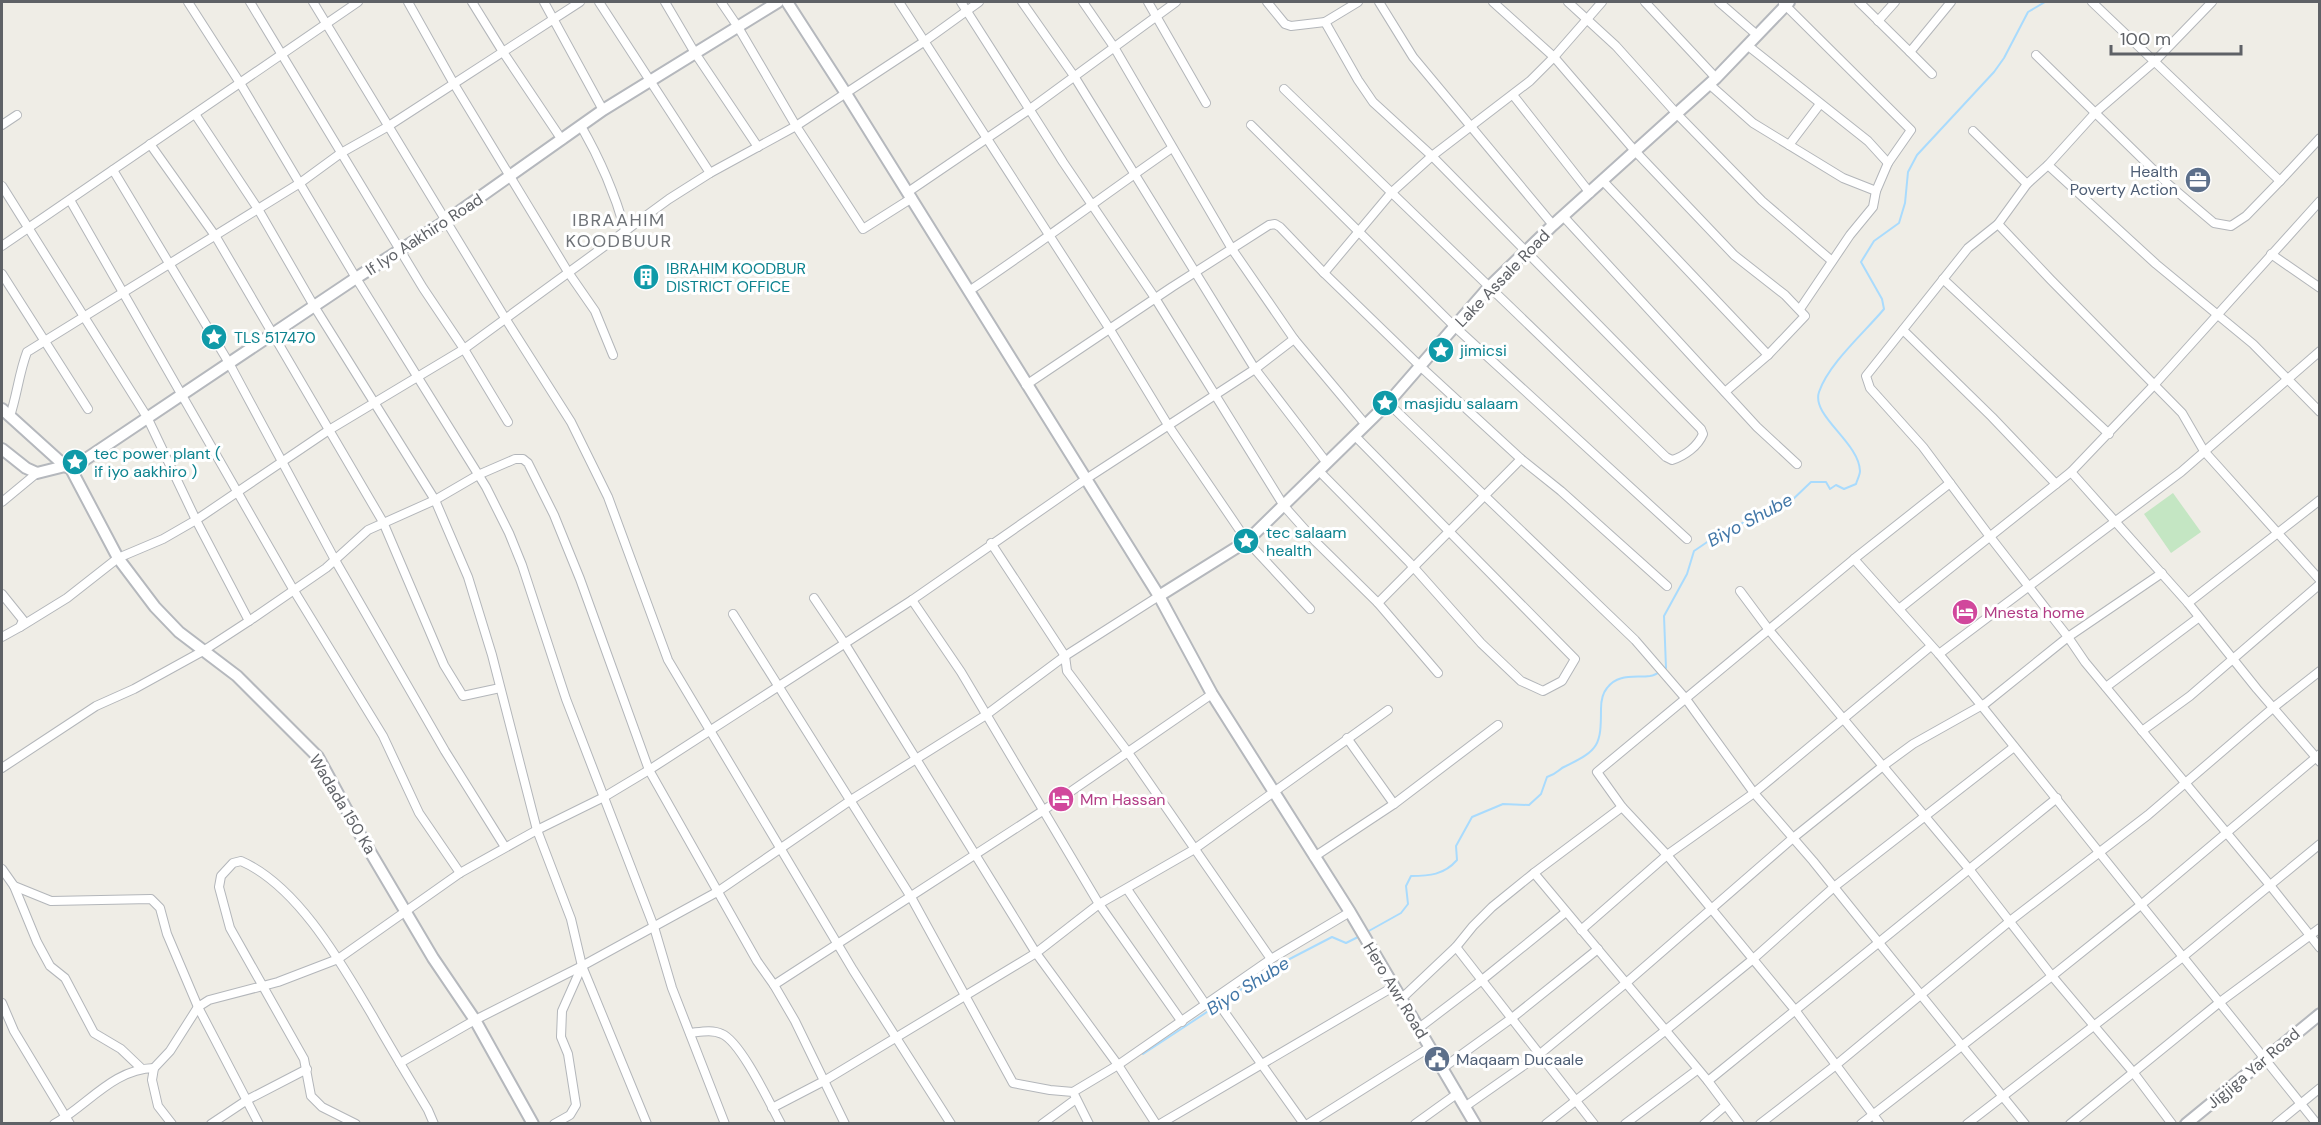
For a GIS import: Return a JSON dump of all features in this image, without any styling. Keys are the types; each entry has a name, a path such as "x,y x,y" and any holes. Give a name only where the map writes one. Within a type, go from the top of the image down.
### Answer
{"street":[{"path":"188,2 240,83 495,505 522,565 566,699 654,927 672,988 725,1124"},
{"path":"250,2 315,106 400,251 508,422"},
{"path":"313,2 387,127 571,422 608,497 668,660 779,849 951,1124"},
{"path":"2,246 358,2"},
{"path":"408,2 454,84 568,272 595,311 613,355"},
{"path":"472,2 562,140"},
{"path":"543,2 603,110"},
{"path":"6,412 17,395 21,368 27,352 216,237 300,183 341,153 387,127 580,2"},
{"path":"598,2 710,173"},
{"path":"665,2 695,53 758,147"},
{"path":"721,2 796,126 863,229 1176,2"},
{"name":"If Iyo Aakhiro Road","path":"68,468 356,278 447,221 603,110 778,2"},
{"name":"Hero Awr Road","path":"787,2 910,195 1159,596 1212,694 1350,912 1475,1124"},
{"path":"899,2 1109,328 1168,425 1247,541 1310,609"},
{"path":"961,2 1091,204 1155,298 1284,506 1316,542 1378,603 1438,673"},
{"path":"2,637 68,598 118,558 163,539 196,520 330,429 464,350 669,199 710,173 796,126 925,41 979,2"},
{"path":"1022,2 1074,76 1255,369 1323,468 1481,642 1521,681 1543,691 1562,681 1575,659 1355,436"},
{"path":"1083,2 1114,47 1233,249 1294,339 1366,425"},
{"path":"1148,2 1206,103"},
{"path":"1267,2 1285,24 1291,26 1326,22 1358,2"},
{"path":"1379,2 1413,57 1553,225"},
{"path":"1493,2 1554,57 1635,152 1734,255 1800,309 1805,316 1768,355 1725,392"},
{"path":"1568,2 1616,46 1677,114 1762,201 1832,261"},
{"path":"1324,273 1391,193 1432,156 1513,95 1554,57 1602,2"},
{"path":"1645,2 1713,81 1754,123 1843,178 1876,191"},
{"path":"1719,2 1757,35"},
{"path":"1859,2 1932,74"},
{"path":"1878,21 1895,2"},
{"path":"1910,52 1951,2"},
{"path":"2092,2 2280,181"},
{"path":"2212,2 2154,62 2096,112 2048,165 2027,184 1998,224 1968,248 1866,376 1870,388 1923,447 2085,662 2269,884 2319,948"},
{"path":"1785,3 1911,130 1888,163 1876,191 1873,207 1832,261 1800,309"},
{"name":"Lake Assale Road","path":"1159,596 1247,541 1284,506 1388,403 1488,288 1553,225 1713,81 1785,3"},
{"path":"1284,88 1488,288 1666,457 1672,460 1681,457 1700,441 1703,434 1701,429 1432,156 1373,102 1326,22"},
{"path":"1747,45 1868,141 1888,163"},
{"path":"2036,55 2168,184 2214,223 2231,226 2246,216 2319,138"},
{"path":"1513,95 1590,193"},
{"path":"1789,145 1820,104"},
{"path":"195,114 258,209 314,306 435,500 468,577 537,830 571,919 582,966 647,1124"},
{"path":"2,125 17,115"},
{"path":"1251,125 1454,326 1687,539"},
{"path":"581,126 602,166 625,230"},
{"path":"1973,131 2027,184"},
{"path":"150,144 216,237 383,522 444,665 464,696 500,688"},
{"path":"969,291 1049,237 1091,204 1172,148"},
{"path":"2048,165 2216,315 2253,344 2319,412"},
{"path":"113,170 229,363 334,560 445,751 505,847"},
{"path":"1603,181 1768,355"},
{"path":"2,186 147,417 196,520 249,621"},
{"path":"70,200 293,589 383,736 419,813 460,873"},
{"path":"1899,609 2072,472 2155,384 2319,201"},
{"path":"1563,216 1662,321 1757,427 1797,464"},
{"path":"1026,385 1195,272 1269,225 1275,224 1280,226 1324,273 1421,367 1521,459 1561,491 1667,586"},
{"path":"1998,224 2182,413 2204,451 2319,582 2234,659 2190,696 2142,731"},
{"path":"2271,254 2319,288"},
{"path":"2,274 88,409"},
{"path":"1943,279 2109,434"},
{"path":"1903,330 1992,417 2056,484"},
{"path":"172,1124 158,1106 152,1080 154,1068 170,1051 198,1007 209,1000 278,982 338,959 460,873 537,830 604,797 649,770 912,600 1086,479 1255,369 1294,339"},
{"path":"1939,654 2181,472 2289,380 2319,351"},
{"path":"1388,403 1635,640 1686,699 1754,793 1834,887 2025,1124"},
{"name":"Wadada 150 Ka","path":"6,412 68,468 118,558 155,607 179,632 237,676 318,758 433,958 474,1020 533,1124"},
{"path":"2,449 26,468 37,473"},
{"path":"2,768 96,706 134,689 203,651 334,560 368,530 435,500 515,459 523,459 528,463 554,515 580,579 649,770 757,961 774,985 845,1124"},
{"path":"1378,603 1521,459"},
{"path":"2,502 37,473 68,468"},
{"path":"1861,1124 2142,904 2318,758 2198,618 2188,603 2072,472"},
{"path":"1880,1124 1795,1010 1666,855 1622,807 1598,776 1598,770 1950,483"},
{"path":"2188,603 2319,500"},
{"path":"991,543 1065,656 1067,671 1127,751 1193,850 1271,959"},
{"path":"1854,559 1939,654 2101,851 2317,1124"},
{"path":"1466,1106 1540,1054 1626,983 1793,838 1883,766 1913,744 1996,696 2068,637 2162,573"},
{"path":"1740,591 1769,630 1969,869 2052,976 2133,1072 2172,1124"},
{"path":"2,594 23,620 20,627"},
{"path":"400,1063 474,1020 582,966 717,892 851,800 986,715 1065,656 1159,596"},
{"path":"814,598 977,854 1036,953 1158,1124 1393,987"},
{"path":"912,600 961,672 1099,904 1182,1022"},
{"path":"733,614 911,897 1013,1083 1074,1096 1089,1124"},
{"path":"2106,687 2198,618"},
{"path":"1581,930 1666,855 1754,793 1931,646"},
{"path":"1760,1124 1836,1065 2010,921 2185,784 2274,707 2319,672"},
{"path":"774,985 1044,810 1212,694"},
{"path":"772,1108 898,1038 1036,953 1099,904 1193,850 1388,710"},
{"path":"1314,857 1394,804 1498,725"},
{"path":"1347,738 1394,804"},
{"path":"1546,1124 1752,960 1834,887 2014,747"},
{"path":"1708,1081 2057,798"},
{"path":"1400,1000 1492,908 1534,873 1622,807"},
{"path":"1967,1124 2184,956 2319,844"},
{"path":"356,1124 315,1102 311,1096 307,1070 299,1048 230,928 219,887 221,876 233,863 241,861 254,867 279,887 308,917 338,959 434,1124"},
{"path":"2,869 14,886 37,942 50,966 65,978 94,1033 121,1049 141,1068"},
{"path":"1534,873 1708,1081 1740,1124"},
{"path":"14,886 51,901 150,899 160,909 167,934 198,1007 259,1124"},
{"path":"1126,889 1206,1005"},
{"path":"1042,1124 1074,1096 1271,959 1350,912"},
{"path":"1419,1028 1566,912"},
{"path":"2070,1124 2220,1002 2319,927"},
{"path":"1456,946 1594,1124"},
{"path":"1443,1068 1512,1018 1598,949"},
{"path":"554,1124 570,1115 576,1105 568,1054 561,1037 561,1028 562,1011 582,966"},
{"path":"2,1004 14,1031 68,1120"},
{"path":"1223,1010 1306,1124 1430,1047"},
{"name":"Jigjiga Yar Road","path":"2186,1124 2319,1014"},
{"path":"690,1033 712,1031 726,1035 746,1060 781,1124"},
{"path":"54,1124 68,1120 119,1077 141,1068 154,1068"},
{"path":"211,1124 246,1100 307,1070"},
{"path":"1625,1124 1697,1070"},
{"path":"2276,1124 2319,1088"},
{"path":"1415,1124 1458,1093"},
{"path":"1704,1124 1726,1105"}],"green space":[{"path":"2173,493 2201,532 2171,553 2144,514"}],"waterway":[{"name":"Biyo Shube","path":"1367,932 1401,913 1408,904 1406,886 1411,876 1436,874 1447,869 1457,860 1456,846 1472,817 1503,804 1529,805 1541,794 1547,777 1592,750 1599,739 1602,698 1611,683 1621,678 1652,675 1666,668 1664,616 1687,574 1694,551 1719,534 1788,504 1811,482 1826,482 1830,489 1836,485 1844,489 1856,484 1860,474 1858,460 1828,420 1818,401 1819,392 1831,370 1884,309 1882,299 1861,262 1874,241 1899,223 1905,203 1908,172 1917,155 1994,72 2028,12 2045,2"},
{"name":"Biyo Shube","path":"1143,1054 1280,964 1332,937 1346,943 1358,937"}],"place":[{"name":"Health Poverty Action","path":"2198,180"},
{"name":"IBRAHIM KOODBUR DISTRICT OFFICE","path":"646,277"},
{"name":"TLS 517470","path":"214,337"},
{"name":"jimicsi","path":"1441,350"},
{"name":"masjidu salaam","path":"1385,403"},
{"name":"tec power plant ( if iyo aakhiro )","path":"75,462"},
{"name":"tec salaam health","path":"1246,541"},
{"name":"Mnesta home","path":"1965,612"},
{"name":"Mm Hassan","path":"1061,799"},
{"name":"Maqaam Ducaale","path":"1437,1059"}],"district":[{"name":"IBRAAHIM KOODBUUR","path":"619,230"}]}
